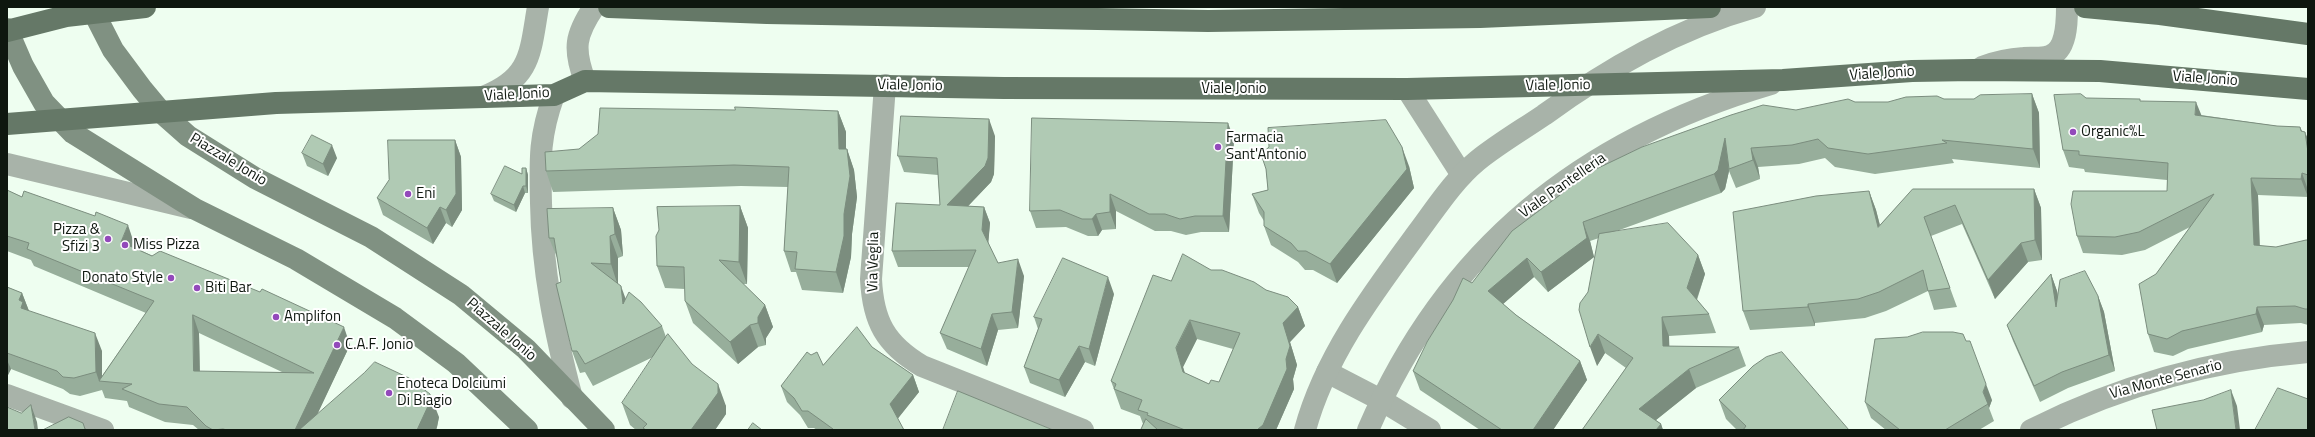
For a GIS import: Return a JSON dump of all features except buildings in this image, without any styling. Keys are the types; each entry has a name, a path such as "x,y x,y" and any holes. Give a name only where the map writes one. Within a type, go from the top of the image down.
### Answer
{"main road":[{"path":"145,7 93,10 7,30 20,61 38,93 59,120 85,142 195,209 296,259 401,322 456,363 525,428"},
{"path":"609,7 767,13 1216,21 1480,17 1710,7"},
{"path":"2084,7 2160,14 2308,34"},
{"name":"Piazzale Jonio","path":"93,10 113,50 162,113 188,136 218,157 371,237 433,276 500,326 526,349 572,398"},
{"name":"Viale Jonio","path":"162,113 276,103 554,95 585,81 1004,88 1407,89 1588,86 1783,80 1912,71 1973,70 2100,71 2308,89"},
{"path":"7,124 162,113"},
{"path":"572,398 604,430"}],"street":[{"path":"483,97 508,84 526,64 533,46 538,7"},
{"path":"585,81 577,57 577,40 582,25 594,7"},
{"path":"1304,430 1328,372 1353,324 1382,279 1462,175 1491,151 1626,61 1664,40 1724,16 1755,7"},
{"path":"1973,70 2011,59 2050,56 2056,52 2062,44 2067,7"},
{"name":"Viale Pantelleria","path":"1368,430 1381,400 1409,349 1442,301 1486,248 1531,206 1592,163 1665,123 1736,94 1783,80"},
{"name":"Via Veglia","path":"885,85 871,279 874,309 882,329 902,354 922,366 1083,430"},
{"path":"1407,89 1462,175"},
{"name":"Piazzale Jonio","path":"554,95 546,117 540,148 541,230 547,290 572,398"},
{"path":"7,164 195,209"},
{"name":"Via Monte Senario","path":"2031,430 2107,396 2165,378 2260,357 2308,352"},
{"path":"1328,372 1381,400 1430,430"},
{"path":"7,395 103,430"}],"place":[{"name":"Organic%L","path":"2073,132"},
{"name":"Farmacia Sant'Antonio","path":"1218,147"},
{"name":"Eni","path":"408,194"},
{"name":"Pizza & Sfizi 3","path":"108,239"},
{"name":"Miss Pizza","path":"125,245"},
{"name":"Donato Style","path":"171,278"},
{"name":"Biti Bar","path":"197,288"},
{"name":"Amplifon","path":"276,317"},
{"name":"C.A.F. Jonio","path":"337,345"},
{"name":"Enoteca Dolciumi Di Biagio","path":"389,393"}]}
